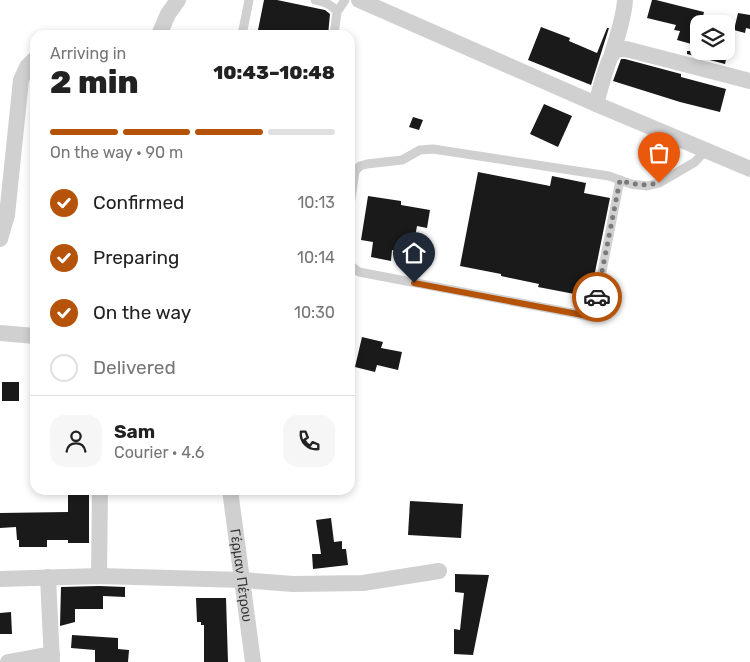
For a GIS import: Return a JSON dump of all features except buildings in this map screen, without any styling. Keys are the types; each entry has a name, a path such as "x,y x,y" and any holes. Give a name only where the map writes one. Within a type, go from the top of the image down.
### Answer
{"street":[{"path":"161,30 168,14 178,0"},
{"path":"359,0 750,169"},
{"path":"596,104 621,25 625,0"},
{"path":"612,54 619,49 626,49 750,81"},
{"path":"0,239 7,215 21,80 30,64"},
{"path":"0,333 30,336"},
{"path":"99,576 100,495"},
{"name":"Γέρμαν Πέτρου","path":"231,495 253,662"},
{"path":"0,580 99,576 242,580 293,584 363,582 438,572"},
{"path":"8,662 52,658 48,577"}],"lane":[{"path":"243,30 250,0"},
{"path":"315,0 327,3 334,7 337,12"},
{"path":"335,30 337,12 345,0"},
{"path":"355,170 367,164 402,160 420,150 433,148 609,176 632,184 647,186 659,183 695,162 705,151"},
{"path":"355,269 358,272 588,316 596,308 620,180"}],"way so far":[{"path":"597,297 620,180 647,186 659,183"}],"route":[{"path":"414,283 588,316 596,308 597,297"}]}
